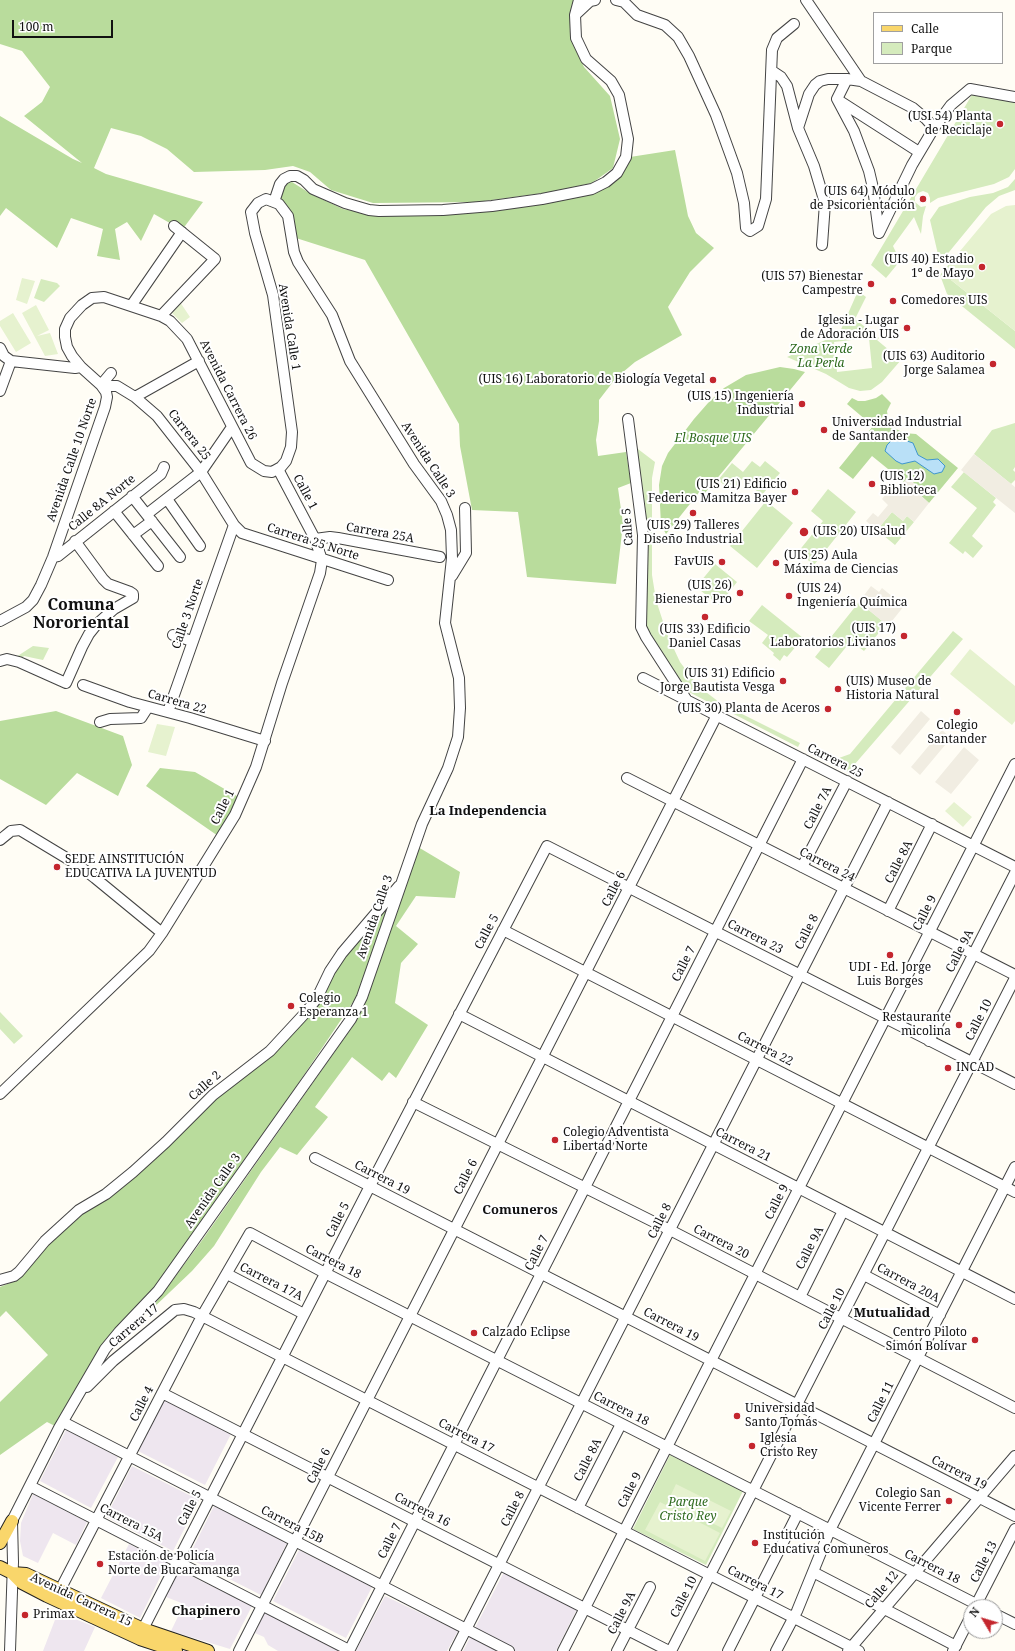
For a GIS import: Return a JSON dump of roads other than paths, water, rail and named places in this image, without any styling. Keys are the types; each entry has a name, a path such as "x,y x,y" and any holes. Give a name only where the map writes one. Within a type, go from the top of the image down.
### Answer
{"main road":[{"path":"0,1543 12,1521"},
{"path":"0,1567 12,1573"},
{"name":"Avenida Carrera 15","path":"12,1573 26,1574 143,1629 208,1651"},
{"name":"Avenida Carrera 15","path":"12,1573 22,1584 161,1649 176,1651"}],"street":[{"path":"274,202 280,184 284,179 290,176 296,176 304,180 313,189 345,203 368,210 379,211 443,210 492,206 542,199 584,190 606,182 617,173 626,157 628,139 619,95 611,81 586,59 576,38 575,15 579,0"},
{"path":"575,15 590,1 595,0"},
{"path":"616,0 624,2 637,14 665,25 678,37 689,56 716,115 737,173 744,203 746,228 750,231 758,226 766,199 772,50 777,38 794,24"},
{"path":"806,0 861,81"},
{"path":"772,71 781,77 787,86 798,128 814,166 825,203 822,245"},
{"path":"798,128 809,94 815,85 820,81 828,79 861,81 913,108 934,128"},
{"path":"837,99 847,79"},
{"path":"837,99 854,131 869,171 873,188 878,233 920,152 934,128 951,105 970,89 1015,97"},
{"path":"837,99 920,152"},
{"name":"Avenida Calle 1","path":"274,202 266,199 258,203 251,212 255,233 273,295 292,432 289,455 283,466 278,469"},
{"name":"Avenida Calle 3","path":"10,1651 12,1521 63,1422 105,1349 158,1291 351,1019 362,997 422,824 448,768 458,737 460,692 459,678 445,624 452,548 449,521 445,510 436,495 414,464 350,361 332,315 298,262 294,252 288,216 279,204 274,202"},
{"path":"131,306 178,229 215,259 161,316"},
{"name":"Avenida Carrera 26","path":"82,305 92,298 104,297 161,316 170,321 187,339 251,463 264,472 272,472 278,469"},
{"name":"Avenida Calle 10 Norte","path":"0,622 19,612 33,600 41,585 53,556 105,407 107,398 102,385 81,367 67,348 64,333 70,318 82,305"},
{"path":"0,348 4,356 11,360 75,368 81,367"},
{"path":"0,391 11,360"},
{"path":"135,397 199,361"},
{"path":"102,385 111,373"},
{"name":"Carrera 25","path":"102,385 117,386 135,397 157,416 201,472 234,526"},
{"name":"Calle 5","path":"628,419 643,535 641,622 643,633 687,700"},
{"path":"134,535 167,499 201,472 232,427"},
{"name":"Calle 8A Norte","path":"53,556 58,556 161,474 164,467"},
{"name":"Calle 1","path":"0,1094 142,959 162,933 235,815 256,767 282,683 320,573 322,560 315,540 278,469"},
{"path":"132,496 180,557"},
{"path":"167,499 200,546"},
{"path":"450,580 466,553 465,508"},
{"path":"114,511 158,566"},
{"name":"Carrera 25 Norte","path":"234,526 242,533 388,580"},
{"name":"Calle 3 Norte","path":"168,712 234,526"},
{"name":"Carrera 25A","path":"315,540 330,537 338,538 440,557"},
{"path":"0,661 7,659 19,662 66,684 89,634 107,616 131,600 134,596 130,592 108,584 75,541"},
{"path":"173,635 192,642"},
{"name":"Carrera 25","path":"643,678 1015,867"},
{"name":"Carrera 22","path":"83,685 148,707 264,741"},
{"path":"100,722 110,718 141,718 148,707"},
{"name":"Calle 6","path":"239,1651 296,1542 716,715"},
{"name":"Calle 7","path":"349,1650 803,759"},
{"name":"Calle 9","path":"563,1651 1015,764"},
{"name":"Carrera 24","path":"627,778 1015,975"},
{"name":"Calle 7A","path":"802,867 847,781"},
{"name":"Calle 8","path":"455,1651 888,802"},
{"name":"Calle 8A","path":"888,911 932,824"},
{"path":"0,840 11,831 20,830 90,874 162,933"},
{"name":"Calle 5","path":"143,1629 413,1102 547,846"},
{"name":"Carrera 23","path":"547,846 1015,1084"},
{"name":"Calle 9A","path":"929,1041 1015,873"},
{"name":"Calle 2","path":"0,1280 19,1272 45,1241 79,1210 106,1194 133,1172 166,1142 213,1095 270,1051 313,1004 342,952 400,885"},
{"name":"Carrera 22","path":"504,930 1015,1192"},
{"name":"Calle 10","path":"670,1651 1015,978"},
{"name":"Carrera 21","path":"459,1014 1015,1299"},
{"name":"Carrera 20","path":"413,1102 670,1230 1015,1408"},
{"name":"Carrera 19","path":"314,1158 1015,1516"},
{"name":"Calle 11","path":"776,1651 794,1617 830,1530 1015,1167"},
{"name":"Calle 9A","path":"800,1297 843,1211"},
{"name":"Carrera 18","path":"250,1233 325,1273 964,1599"},
{"name":"Calle 4","path":"60,1590 202,1316 250,1233"},
{"name":"Carrera 17A","path":"227,1274 304,1314"},
{"name":"Carrera 20A","path":"864,1275 940,1315"},
{"name":"Carrera 17","path":"78,1396 113,1361 175,1310 184,1309 202,1316 794,1617 853,1650"},
{"name":"Carrera 16","path":"162,1393 670,1651"},
{"name":"Carrera 15B","path":"63,1422 509,1651"},
{"name":"Calle 8A","path":"578,1508 621,1424"},
{"name":"Calle 12","path":"853,1650 883,1609 1015,1456"},
{"name":"Carrera 15A","path":"30,1486 349,1650"},
{"path":"728,1651 798,1513"},
{"name":"Calle 13","path":"981,1599 1015,1529"},
{"path":"813,1572 954,1649 963,1632"},
{"name":"Calle 9A","path":"617,1651 650,1587"},
{"path":"1003,1618 1015,1624"}],"water":[{"path":"893,439 913,443 918,455 927,460 938,459 945,466 942,472 934,474 915,461 902,464 896,461 885,451 887,445"}],"place":[{"name":"(USI 54) Planta de Reciclaje","path":"1000,124"},
{"name":"(UIS 64) Módulo de Psicorientación","path":"923,199"},
{"name":"(UIS 40) Estadio 1º de Mayo","path":"982,267"},
{"name":"(UIS 57) Bienestar Campestre","path":"871,284"},
{"name":"Comedores UIS","path":"893,301"},
{"name":"Iglesia - Lugar de Adoración UIS","path":"907,328"},
{"name":"(UIS 63) Auditorio Jorge Salamea","path":"993,364"},
{"name":"(UIS 16) Laboratorio de Biología Vegetal","path":"713,380"},
{"name":"(UIS 15) Ingeniería Industrial","path":"802,404"},
{"name":"Universidad Industrial de Santander","path":"824,430"},
{"name":"(UIS 12) Biblioteca","path":"872,484"},
{"name":"(UIS 21) Edificio Federico Mamitza Bayer","path":"795,492"},
{"name":"(UIS 29) Talleres Diseño Industrial","path":"693,513"},
{"name":"(UIS 20) UISalud","path":"804,532"},
{"name":"FavUIS","path":"722,562"},
{"name":"(UIS 25) Aula Máxima de Ciencias","path":"776,563"},
{"name":"(UIS 26) Bienestar Pro","path":"740,593"},
{"name":"(UIS 24) Ingeniería Química","path":"789,596"},
{"name":"(UIS 33) Edificio Daniel Casas","path":"705,617"},
{"name":"(UIS 17) Laboratorios Livianos","path":"904,636"},
{"name":"(UIS 31) Edificio Jorge Bautista Vesga","path":"783,681"},
{"name":"(UIS) Museo de Historia Natural","path":"838,689"},
{"name":"(UIS 30) Planta de Aceros","path":"828,709"},
{"name":"Colegio Santander","path":"957,712"},
{"name":"SEDE AINSTITUCIÓN EDUCATIVA LA JUVENTUD","path":"57,867"},
{"name":"UDI - Ed. Jorge Luis Borges","path":"890,955"},
{"name":"Colegio Esperanza 1","path":"291,1006"},
{"name":"Restaurante micolina","path":"959,1025"},
{"name":"INCAD","path":"948,1068"},
{"name":"Colegio Adventista Libertad Norte","path":"555,1140"},
{"name":"Calzado Eclipse","path":"474,1333"},
{"name":"Centro Piloto Simón Bolívar","path":"975,1340"},
{"name":"Universidad Santo Tomás","path":"737,1416"},
{"name":"Iglesia Cristo Rey","path":"752,1446"},
{"name":"Colegio San Vicente Ferrer","path":"949,1501"},
{"name":"Institución Educativa Comuneros","path":"755,1543"},
{"name":"Estación de Policía Norte de Bucaramanga","path":"100,1564"},
{"name":"Primax","path":"25,1615"}],"district":[{"name":"Comuna Nororiental","path":"81,614"},
{"name":"La Independencia","path":"488,811"},
{"name":"Comuneros","path":"520,1210"},
{"name":"Mutualidad","path":"892,1313"},
{"name":"Chapinero","path":"206,1611"}],"park label":[{"name":"Zona Verde La Perla","path":"821,357"},
{"name":"El Bosque UIS","path":"713,439"},
{"name":"Parque Cristo Rey","path":"688,1510"}]}
